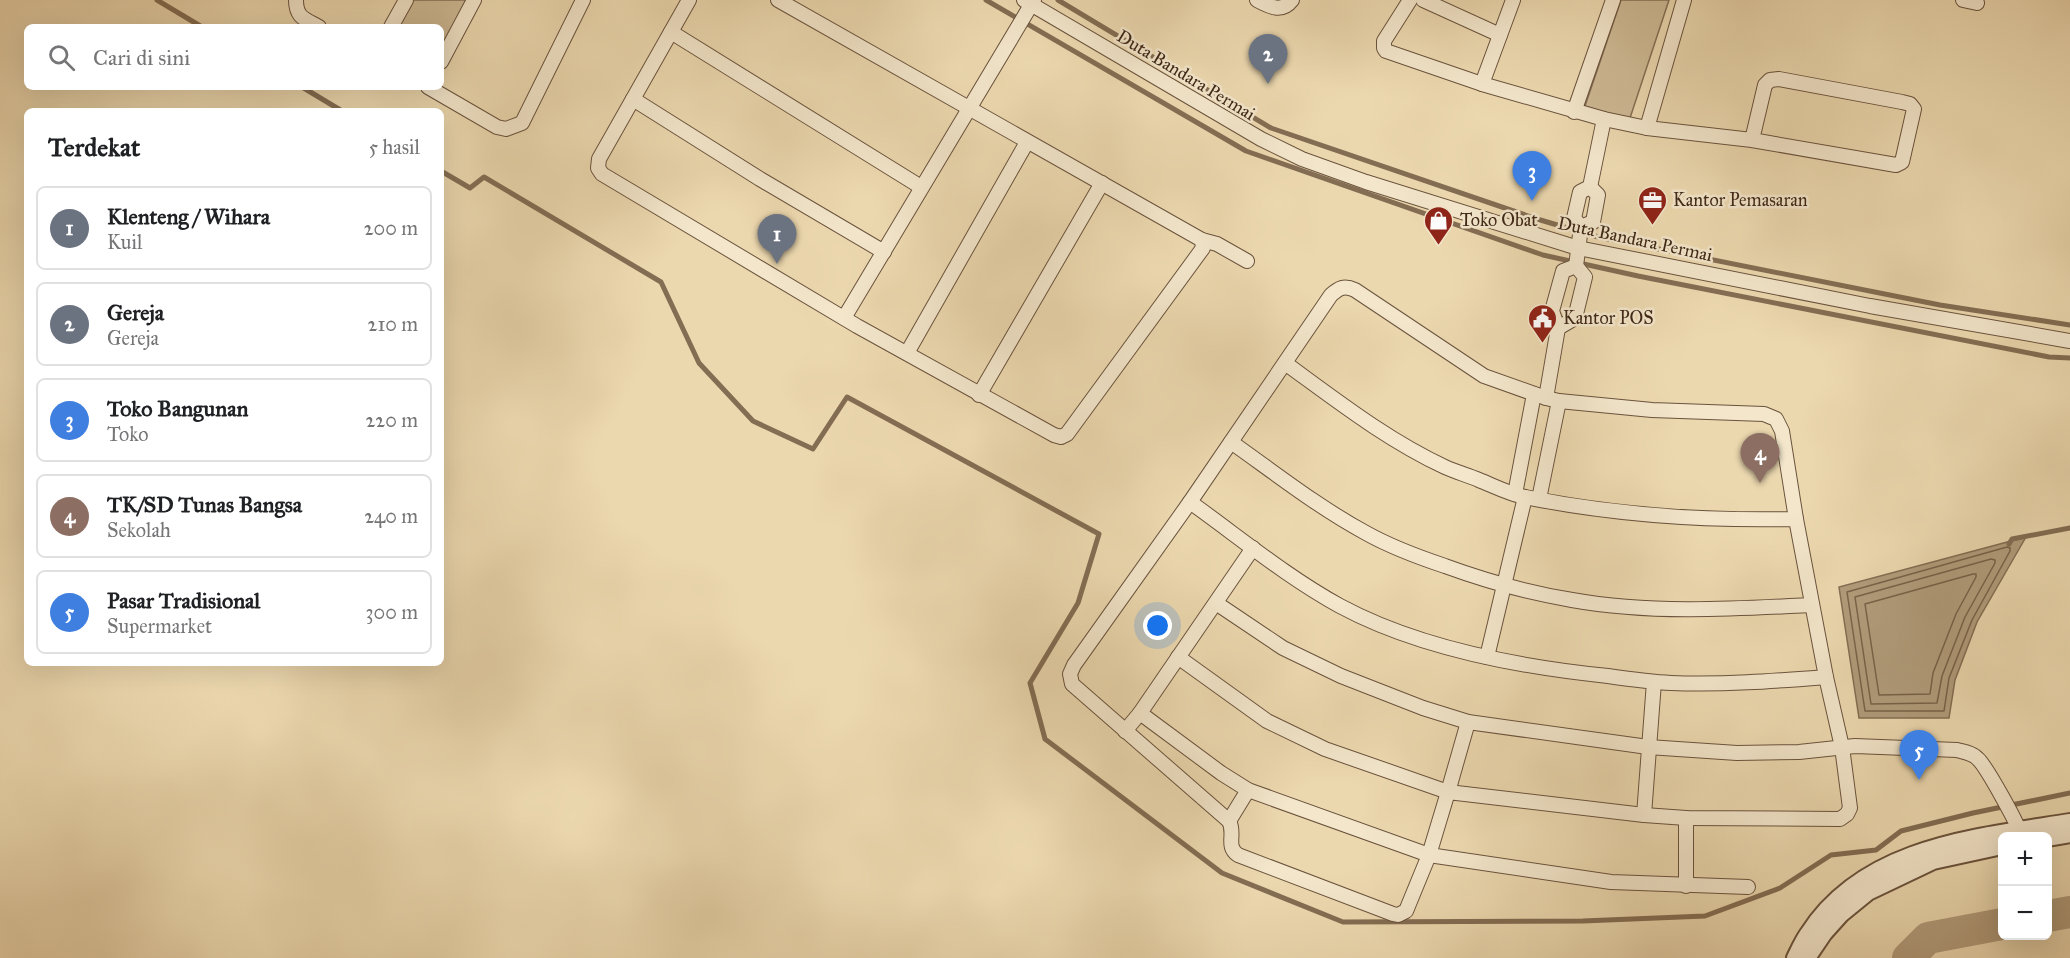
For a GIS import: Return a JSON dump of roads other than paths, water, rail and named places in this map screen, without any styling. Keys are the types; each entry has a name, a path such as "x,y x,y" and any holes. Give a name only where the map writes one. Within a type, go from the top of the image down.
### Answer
{"street":[{"path":"296,0 296,10 301,18 313,24"},
{"path":"393,24 406,0"},
{"path":"444,56 474,0"},
{"path":"433,90 497,127 506,129 522,123 583,0"},
{"path":"689,0 599,159 598,168 602,174 844,318 1054,435 1061,437 1067,434 1203,248 1202,240"},
{"path":"778,0 1202,240 1217,244 1247,261"},
{"path":"1257,0 1281,9 1292,0"},
{"path":"1410,0 1384,41 1385,50 1482,84 1604,119 1647,128 1752,140 1896,165 1902,162 1914,109 1910,104 1902,102 1779,79 1770,80 1765,85 1752,140"},
{"path":"1423,0 1500,35"},
{"path":"1482,84 1513,0"},
{"path":"1574,112 1613,0"},
{"path":"1647,128 1684,0"},
{"path":"844,318 1027,9"},
{"name":"Duta Bandara Permai","path":"1027,9 1261,139 1302,159 1366,182 1578,248 1870,306 2070,341"},
{"path":"671,32 921,187"},
{"path":"633,99 760,179 884,252"},
{"path":"1558,328 1575,318 1585,277 1574,218 1580,192 1590,188 1604,119"},
{"path":"907,353 1027,142"},
{"path":"979,395 1102,183"},
{"path":"1487,657 1526,497 1546,398 1558,328 1552,311 1563,271 1578,248"},
{"path":"1178,657 1267,721 1324,749 1448,792 1686,818 1840,819 1847,814 1850,808 1842,747 1812,604 1782,431 1776,419 1764,414 1652,410 1546,398 1484,376 1348,287 1339,288 1331,295 1190,502 1074,665 1070,674 1072,684 1229,822 1232,827 1230,844 1232,851 1398,915 1406,911 1429,855 1448,792 1468,722"},
{"path":"1285,363 1358,416 1402,444 1446,468 1526,497 1691,518 1796,519"},
{"path":"1526,497 1546,398"},
{"path":"1231,442 1327,510 1367,534 1402,551 1504,585 1573,601 1645,608 1741,609 1812,604"},
{"path":"1190,502 1253,548 1340,606 1411,635 1487,657 1565,672 1654,682 1744,683 1826,677"},
{"path":"1125,731 1140,713 1253,548"},
{"path":"1216,603 1283,648 1341,676 1423,708 1468,722 1648,747 1737,753 1799,752 1842,747 1957,750 1969,753 1978,759 2020,832"},
{"path":"1644,815 1654,682"},
{"path":"1140,713 1221,773 1248,790 1429,855 1611,882 1748,887"},
{"path":"1229,822 1248,790"},
{"path":"1686,818 1686,886"},
{"path":"2025,832 2070,822"},
{"path":"2052,837 2070,834"},
{"path":"1795,958 1808,933 1827,910 1848,891 1881,869 1927,849 1951,842 1998,836"},
{"path":"1807,958 1824,933 1841,914 1869,892 1933,861 1998,847"}],"water":[{"path":"2026,537 1977,622 1955,680 1949,718 1859,718 1839,587"}],"waterway":[{"path":"157,0 197,24"},
{"path":"986,0 1246,151 1543,255 1638,276 2049,357 2070,358"},
{"path":"1058,0 1271,128 1537,219 1598,237 1940,305 2070,325"},
{"path":"307,90 337,108"},
{"path":"444,173 470,188 484,177 661,282 699,363 753,421 813,449 847,397 1099,534 1078,603 1030,683 1045,739 1222,873 1343,922 1583,921 1705,916 1780,888 1831,855 1876,850 1901,831 2070,793"},
{"path":"2009,544 2012,539 2070,528"},
{"path":"2052,915 2070,912"},
{"path":"1908,958 1928,938 1998,925"}],"place":[{"name":"Gereja","path":"1268,84"},
{"name":"Toko Bangunan","path":"1532,201"},
{"name":"Kantor Pemasaran","path":"1652,226"},
{"name":"Toko Obat","path":"1439,246"},
{"name":"Klenteng / Wihara","path":"777,264"},
{"name":"Kantor POS","path":"1542,344"},
{"name":"TK/SD Tunas Bangsa","path":"1760,483"},
{"name":"Pasar Tradisional","path":"1919,780"}]}
